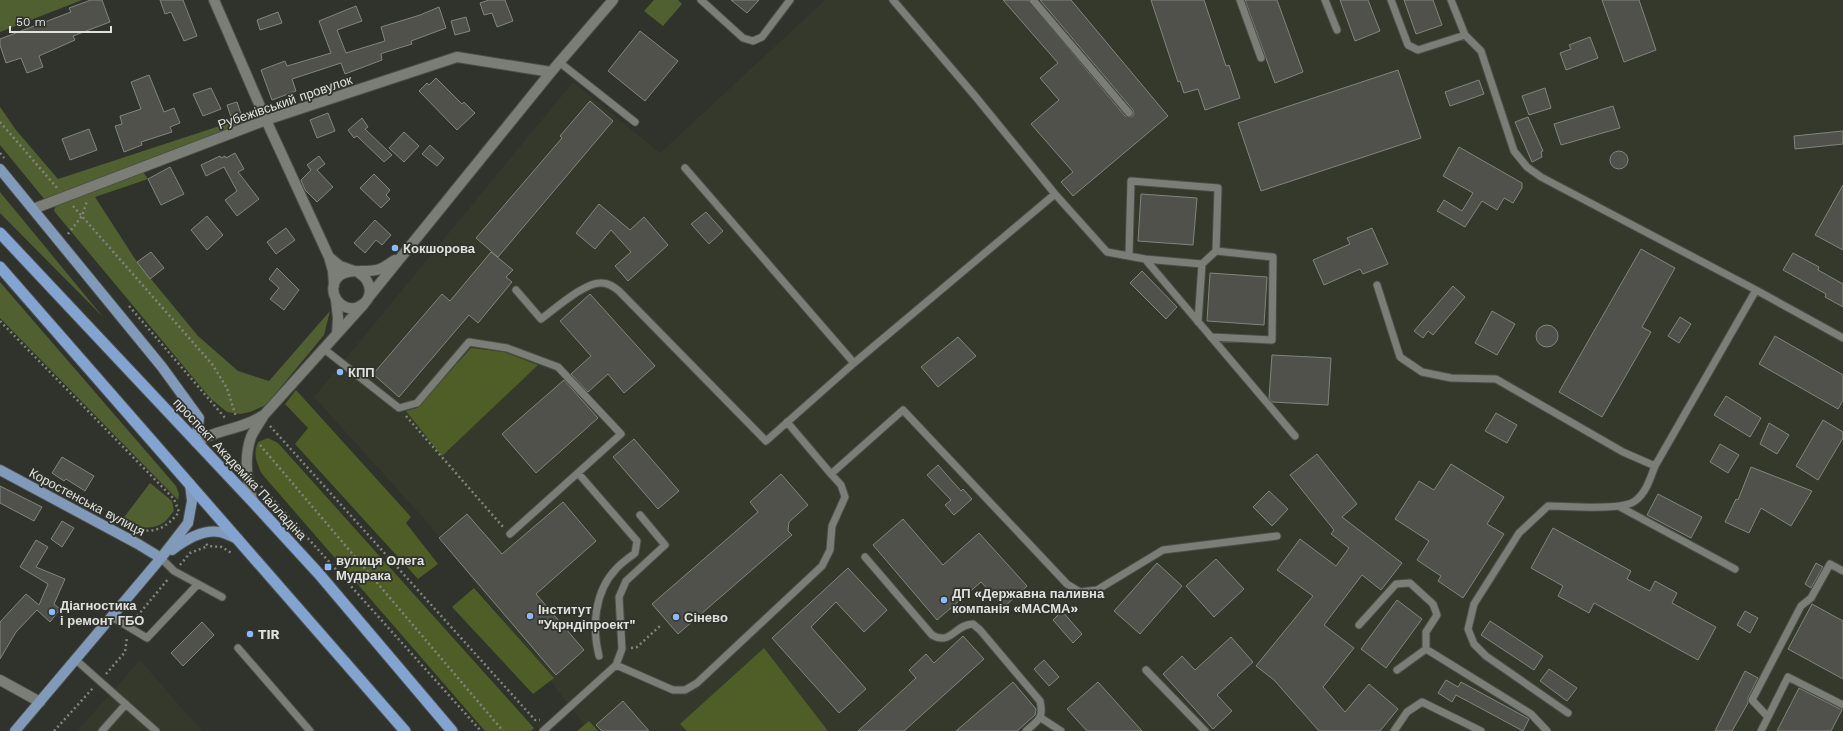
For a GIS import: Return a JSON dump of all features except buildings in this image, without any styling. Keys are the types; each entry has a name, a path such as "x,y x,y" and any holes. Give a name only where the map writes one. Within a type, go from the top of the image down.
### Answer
{"highway":[{"name":"проспект Академіка Палладіна","path":"0,233 319,574 452,731"},
{"path":"0,266 405,731"}],"main road":[{"path":"0,169 162,367 199,418 196,442"},
{"name":"Коростенська вулиця","path":"0,470 138,544 161,558"},
{"path":"15,731 112,617 188,523 192,501 190,484"},
{"path":"161,558 185,540 198,534 219,532 239,540"}],"street":[{"path":"214,0 266,120 329,257 333,270 333,290 338,318 337,334"},
{"path":"253,502 248,484 249,446 252,436 264,415 366,301 559,62 612,0"},
{"name":"Рубежівський провулок","path":"33,209 266,120 457,57 551,72"},
{"path":"334,285 338,277 345,272 379,269 402,255"},
{"path":"329,257 340,266 364,276 370,286 366,301 357,307 349,308 336,300"},
{"path":"196,442 207,435 250,424 264,415"},
{"path":"0,680 40,702"}],"lane":[{"path":"701,0 743,38 753,41 762,36 790,0"},
{"path":"893,0 975,96 1055,194 1106,252 1145,259 1202,264"},
{"path":"1033,0 1129,113"},
{"path":"1240,0 1261,58"},
{"path":"1325,0 1336,30"},
{"path":"1391,0 1408,45 1418,50 1465,35"},
{"path":"1451,0 1465,35 1481,50 1514,151 1526,166 1541,177 1756,290 1843,338"},
{"path":"559,62 635,122"},
{"path":"685,168 854,363"},
{"path":"1129,255 1131,181 1218,188 1216,251 1202,264 1198,322"},
{"path":"516,290 541,319 587,286 603,283 620,291 766,441 854,363 1055,194"},
{"path":"1211,337 1272,340 1273,257 1216,251"},
{"path":"1145,259 1295,436"},
{"path":"1377,285 1400,357 1422,372 1451,378 1496,379 1623,452 1655,466"},
{"path":"1568,713 1486,656 1474,644 1468,629 1474,604 1519,533 1548,506 1620,507 1634,502 1644,492 1655,466 1756,290"},
{"path":"324,349 399,408 417,403 468,342 508,348 558,367 621,434 510,534"},
{"path":"831,474 903,410 1067,584 1080,592 1097,590 1164,550 1276,536"},
{"path":"616,666 673,690 685,690 697,683 822,566 830,550 832,526 845,497 840,485 787,422"},
{"path":"578,473 637,541 635,554 616,568 602,589 596,611 597,647 599,656"},
{"path":"1620,507 1735,569"},
{"path":"543,731 616,666 622,649 619,597 626,582 665,544 640,515"},
{"path":"866,557 932,635 939,640 946,638 966,624 973,624 980,630 1040,701 1042,711 1041,718 1026,731"},
{"path":"161,558 174,571 222,597"},
{"path":"1768,717 1752,700 1802,606 1811,598 1830,564 1843,571"},
{"path":"1359,625 1396,584 1410,583 1433,604 1437,616 1426,632 1426,649"},
{"path":"112,617 147,638 198,584"},
{"path":"238,648 310,731"},
{"path":"1397,670 1426,649"},
{"path":"1426,649 1531,714 1547,731"},
{"path":"76,660 156,731"},
{"path":"1146,670 1205,731"},
{"path":"1761,731 1788,677 1843,705"},
{"path":"1394,731 1407,712 1422,702 1481,731"},
{"path":"102,731 126,704"},
{"path":"1041,718 1061,731"}],"path":[{"path":"0,122 61,193"},
{"path":"67,235 82,216 92,186"},
{"path":"68,201 212,364 227,388 235,414"},
{"path":"63,229 73,241"},
{"path":"125,301 234,428"},
{"path":"0,321 174,499 179,512 188,523"},
{"path":"399,408 510,534"},
{"path":"264,415 272,429 535,720"},
{"path":"256,441 504,731"},
{"path":"258,482 481,731"},
{"path":"135,528 143,530 156,530 170,523 179,512"},
{"path":"198,534 208,546 222,546 232,553 237,559"},
{"path":"622,649 637,646 661,625"}],"shaded area":[{"path":"825,0 1843,0 1843,731 589,731 426,521 314,397 573,82 660,153"},
{"path":"140,660 202,731 77,731"}],"green space":[{"path":"0,0 82,0 0,32"},
{"path":"654,0 678,0 682,4 663,26 644,11"},
{"path":"0,107 16,130 58,179 250,116 252,120 250,123 45,200 0,145"},
{"path":"143,172 148,179 95,197 137,262 198,336 238,371 269,381 330,311 324,335 266,405 250,412 240,414 227,412 211,399 54,211 56,205"},
{"path":"0,192 103,317 0,213"},
{"path":"0,282 176,486 179,494 178,500 0,318"},
{"path":"471,348 504,352 538,365 442,456 406,411 417,408"},
{"path":"296,390 411,517 406,523 438,564 418,579 295,444 308,428 285,404"},
{"path":"268,438 278,443 534,728 531,731 485,731 262,474 255,454 258,442"},
{"path":"150,483 172,501 174,511 164,522 153,527 131,525 122,520"},
{"path":"474,588 554,678 533,694 452,607"},
{"path":"764,648 828,731 687,731 680,724"},
{"path":"589,721 598,731 577,731"}],"place":[{"name":"Кокшорова","path":"395,248"},
{"name":"КПП","path":"340,372"},
{"name":"вулиця Олега Мудрака","path":"328,567"},
{"name":"ДП «Державна паливна компанія «МАСМА»","path":"944,600"},
{"name":"Діагностика і ремонт ГБО","path":"52,612"},
{"name":"Інститут \"Укрндіпроект\"","path":"530,616"},
{"name":"Сінево","path":"676,617"},
{"name":"TIR","path":"250,634"}]}
